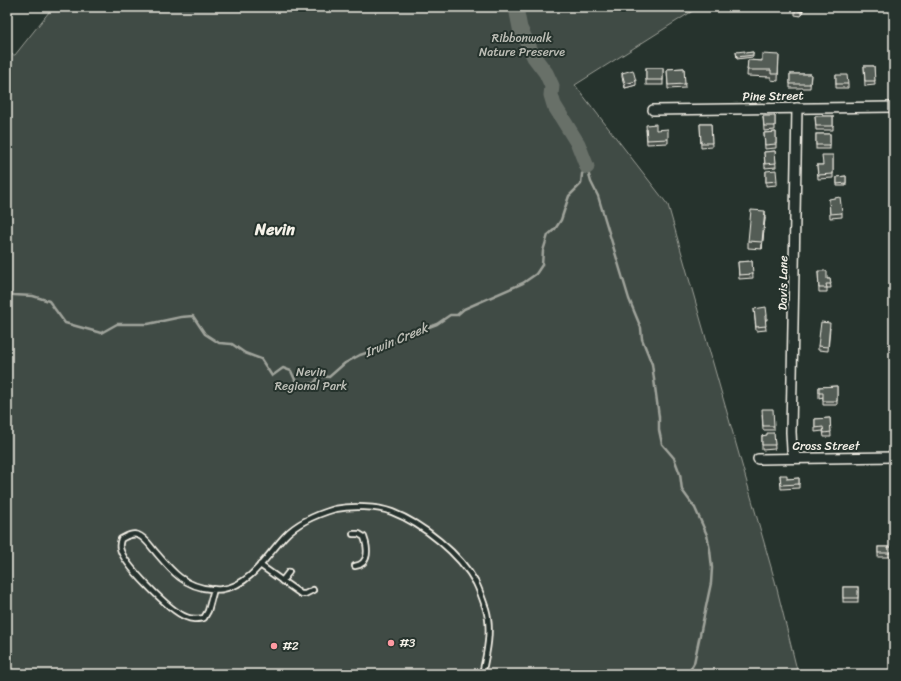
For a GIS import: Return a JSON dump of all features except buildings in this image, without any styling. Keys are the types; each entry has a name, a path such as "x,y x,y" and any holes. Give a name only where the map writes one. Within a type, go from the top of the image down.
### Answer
{"street":[{"name":"Pine Street","path":"653,110 894,107"},
{"name":"Davis Lane","path":"796,457 792,450 791,432 796,251 797,108"},
{"name":"Cross Street","path":"758,459 796,457 802,459 894,457"}],"lane":[{"path":"214,589 208,611 204,618 194,620 184,616 147,586 133,570 122,554 119,546 121,539 130,535 139,535 145,540 168,568 189,584 204,588 214,589 222,590 237,586 249,577 286,534 308,519 336,510 361,506 391,511 426,531 445,546 464,565 476,583 486,610 489,638 482,674"},
{"path":"353,534 359,534 364,537 366,543 366,557 364,562 361,565 356,566"},
{"path":"260,565 301,594 305,594 313,590"},
{"path":"282,580 289,572"}],"green space":[{"name":"Nevin Regional Park","path":"53,7 699,7 575,85 668,205 775,581 798,674 7,674 7,54 15,55"}],"waterway":[{"name":"Irwin Creek","path":"517,7 520,28 534,57 546,73 552,86 551,95 554,105 578,144 587,167"},
{"name":"Irwin Creek","path":"7,293 33,296 49,301 65,323 101,333 117,324 148,324 193,316 205,334 219,343 232,344 245,353 261,359 272,376 283,368 291,371 297,384 314,383 320,376 329,377 345,363 360,355 387,346 402,337 437,324 450,315 457,315 464,309 523,283 536,274 542,265 543,251 548,235 555,229 561,220 569,196 581,184 582,174 587,167"},
{"path":"587,168 591,182 598,196 629,299 641,328 642,339 652,364 659,417 659,430 662,444 674,458 680,474 682,490 695,508 707,535 710,550 712,568 711,583 694,663 688,674"},
{"path":"690,670 694,674"}],"place":[{"name":"#3","path":"391,643"},
{"name":"#2","path":"274,646"}],"district":[{"name":"Nevin","path":"275,229"}],"park label":[{"name":"Ribbonwalk Nature Preserve","path":"522,45"}]}
